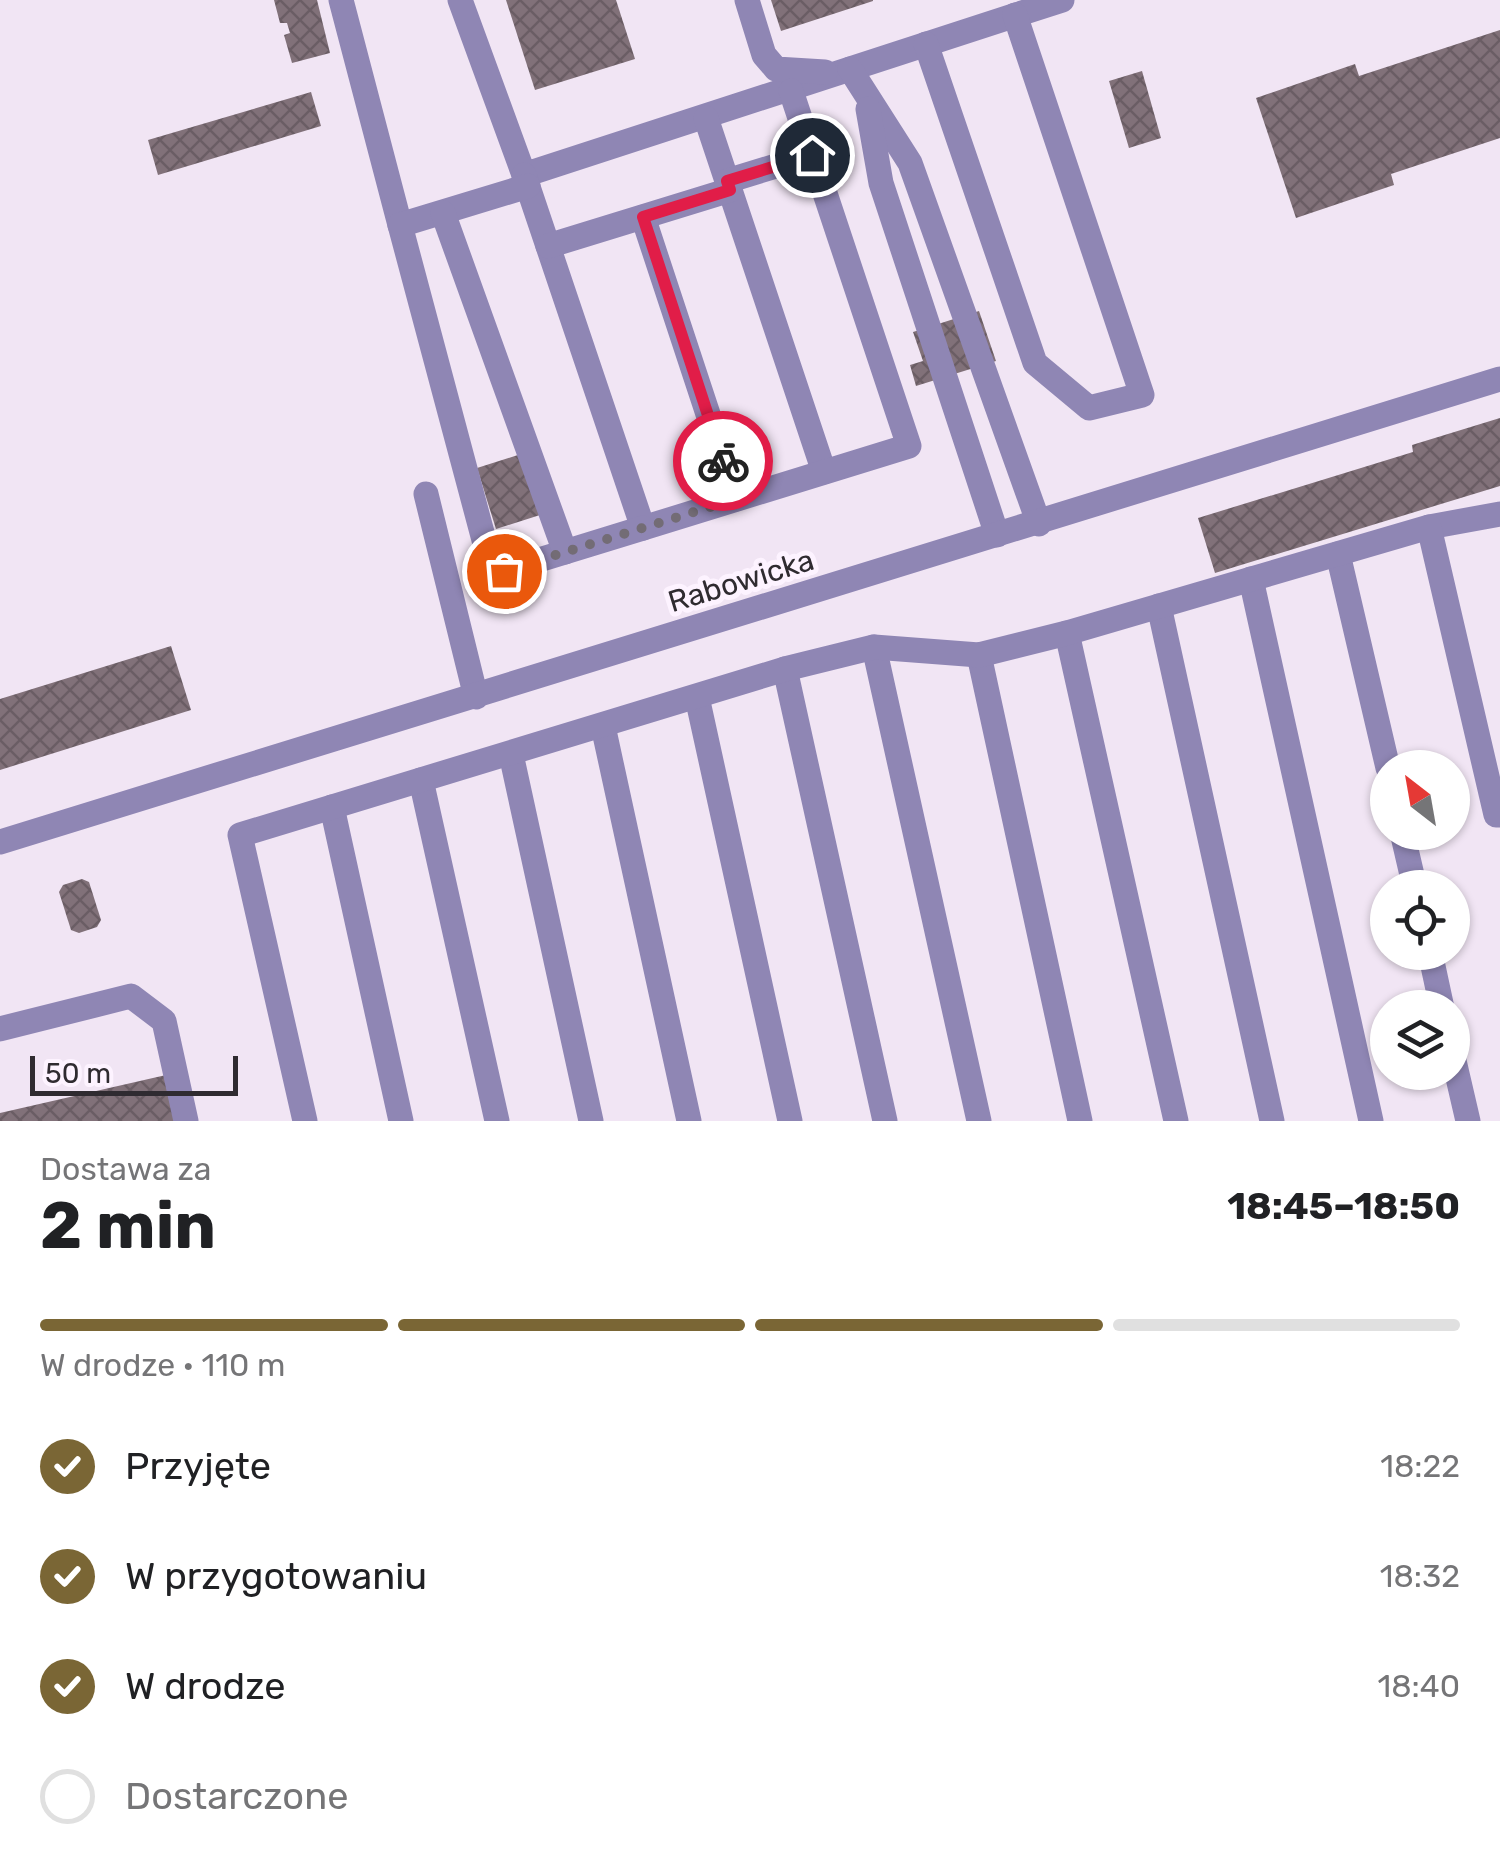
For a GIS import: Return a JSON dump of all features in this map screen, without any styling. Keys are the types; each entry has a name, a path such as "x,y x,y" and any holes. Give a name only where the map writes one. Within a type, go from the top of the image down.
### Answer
{"street":[{"path":"341,0 492,570 504,571 909,446 791,91"},
{"path":"460,0 644,528"},
{"path":"747,0 764,55 776,69 811,73 850,69"},
{"path":"400,226 706,118 1062,0"},
{"path":"926,44 1035,363 1089,408 1142,395 1015,16"},
{"path":"850,69 910,163 1039,524"},
{"path":"866,99 882,183 998,535"},
{"path":"706,118 824,472"},
{"path":"548,246 643,217 812,155"},
{"path":"443,213 565,552"},
{"path":"643,217 736,499"},
{"name":"Rabowicka","path":"0,842 1500,379"},
{"path":"426,494 476,697"},
{"path":"304,1121 240,834 786,669 874,647 978,655 1067,634 1429,526 1500,514"},
{"path":"1429,526 1496,815 1500,814"},
{"path":"1338,554 1384,750"},
{"path":"1251,579 1370,1121"},
{"path":"1160,606 1272,1121"},
{"path":"1067,634 1176,1121"},
{"path":"874,647 979,1121"},
{"path":"978,655 1080,1121"},
{"path":"786,669 885,1121"},
{"path":"697,696 790,1121"},
{"path":"603,726 689,1121"},
{"path":"510,754 591,1121"},
{"path":"421,780 496,1121"},
{"path":"332,807 401,1121"},
{"path":"0,1029 130,996 164,1021 186,1121"},
{"path":"1461,1090 1468,1121"}],"building":[{"path":"274,0 317,0 330,53 292,63 284,35 290,33 287,23 280,23"},
{"path":"506,0 616,0 635,59 535,90"},
{"path":"771,0 873,0 873,1 781,31"},
{"path":"1500,30 1500,138 1391,174 1394,185 1296,218 1256,98 1355,64 1359,76"},
{"path":"1142,71 1161,138 1129,148 1109,81"},
{"path":"311,92 321,126 158,175 148,140"},
{"path":"979,311 996,361 916,386 910,365 923,361 913,332"},
{"path":"1500,418 1500,486 1215,573 1198,518 1413,452 1412,445"},
{"path":"521,454 540,515 496,529 477,468"},
{"path":"171,646 191,710 0,770 0,699"},
{"path":"82,879 89,882 101,920 97,927 79,933 71,930 59,892 63,885"},
{"path":"166,1075 176,1121 0,1121 0,1113"}],"way so far":[{"path":"504,571 736,499 723,461"}],"route":[{"path":"723,461 643,217 730,190 727,181 812,155"}]}
